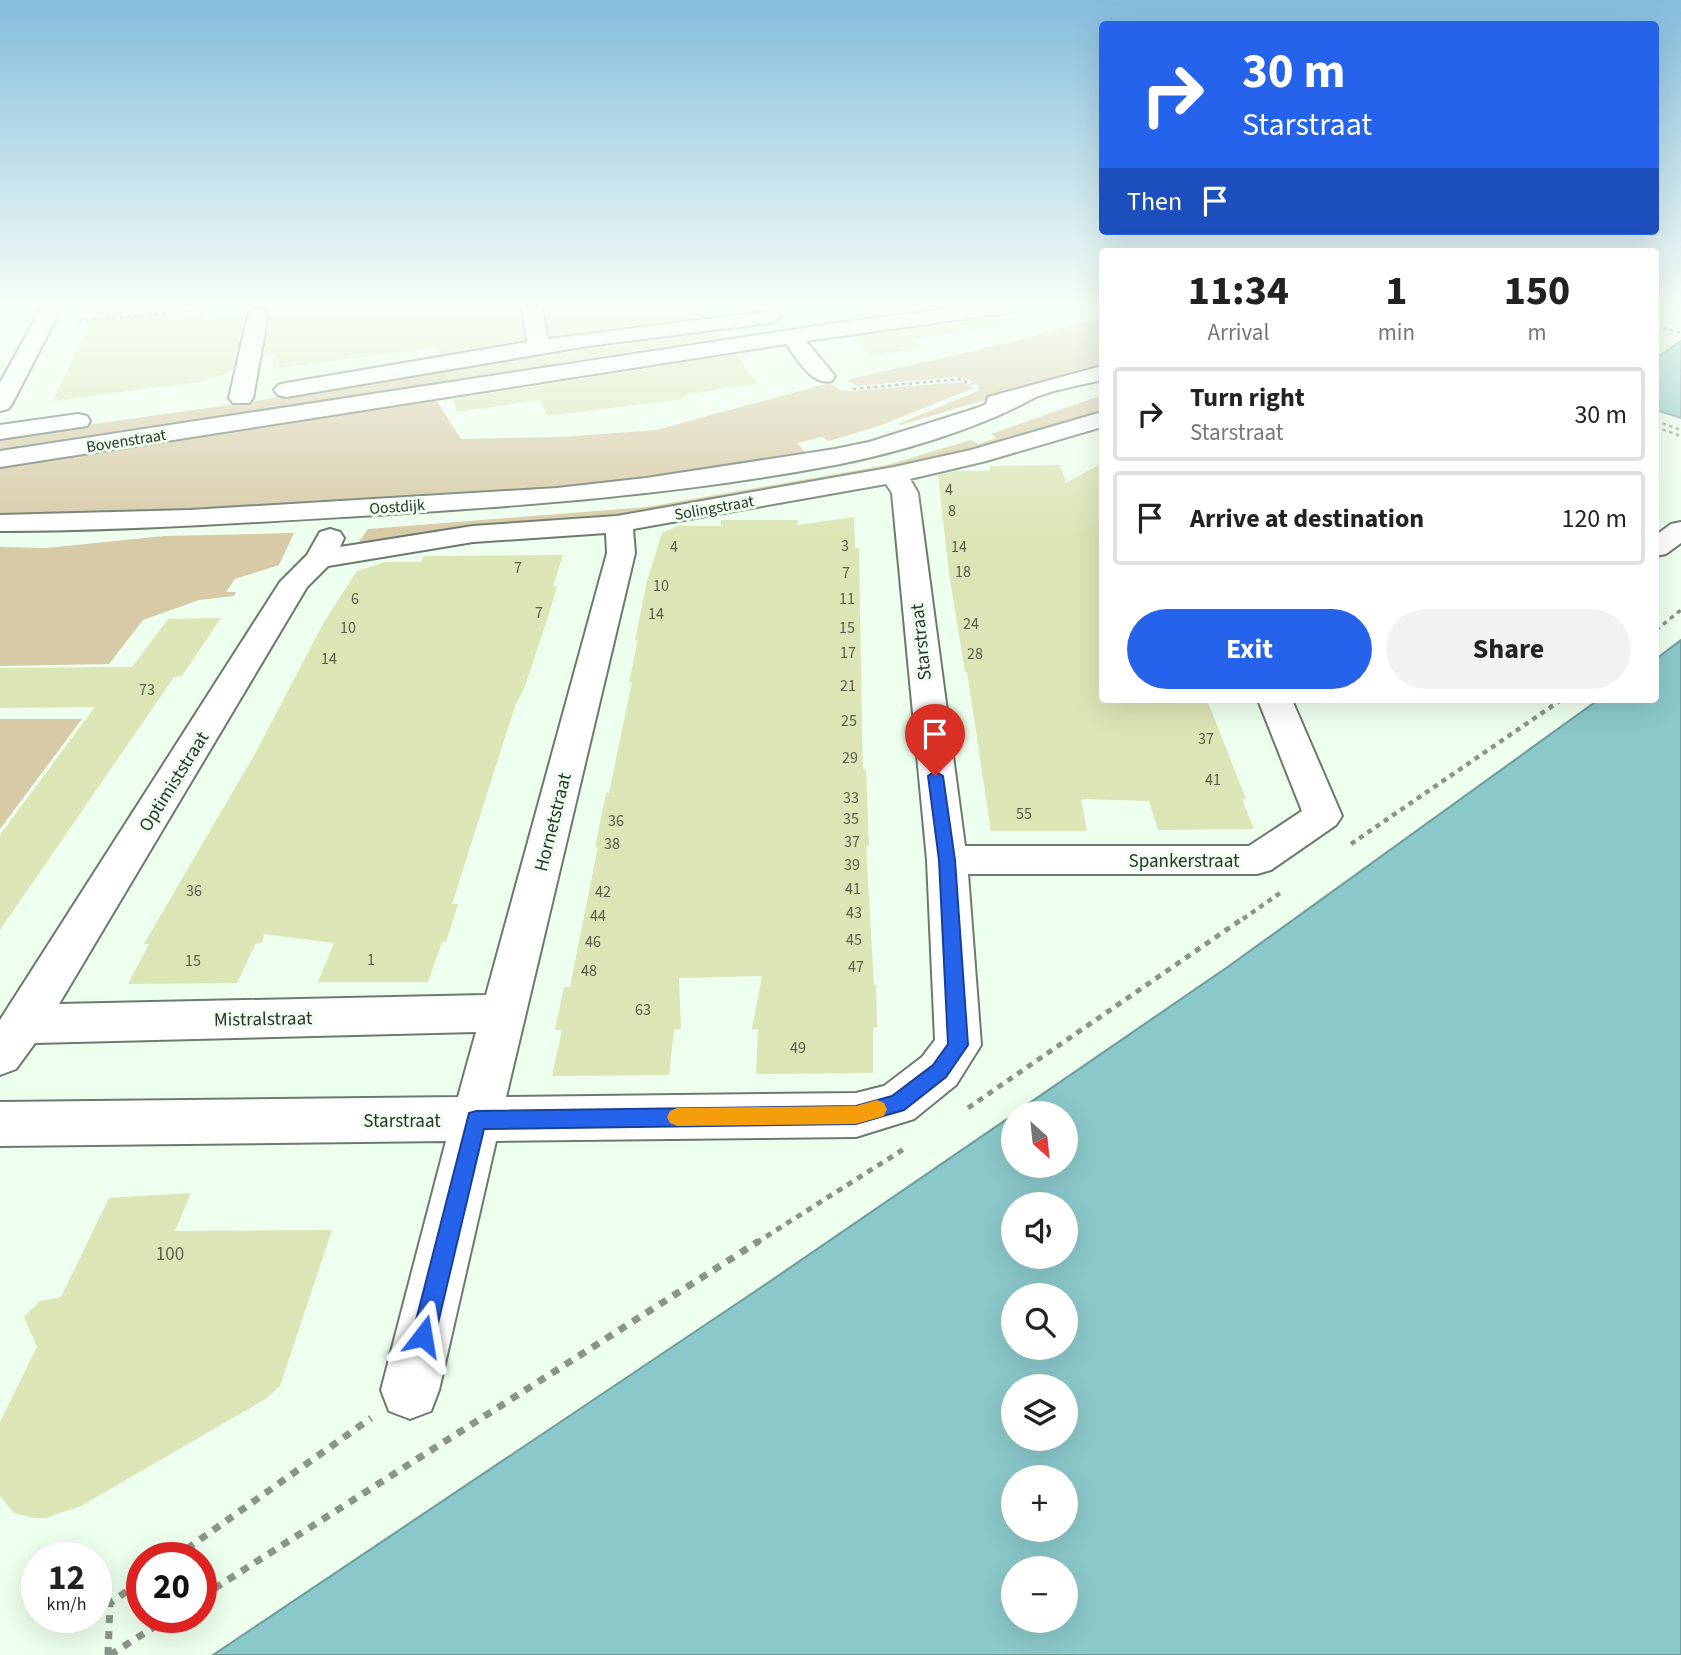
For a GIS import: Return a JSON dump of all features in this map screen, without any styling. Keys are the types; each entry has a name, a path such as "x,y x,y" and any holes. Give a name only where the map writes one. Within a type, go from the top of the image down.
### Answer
{"street":[{"path":"0,404 12,382"},
{"path":"241,398 244,382"},
{"path":"214,402 335,382"},
{"name":"Bovenstraat","path":"0,460 447,382"},
{"path":"1068,383 1099,398"},
{"name":"Oostdijk","path":"0,523 88,523 346,509 646,486 835,457 904,439 1068,383"},
{"path":"0,432 94,419"},
{"name":"Solingstraat","path":"318,559 473,534 617,524 894,474 977,456 1099,420"},
{"name":"Starstraat","path":"0,1124 856,1115 897,1104 939,1071 958,1045 947,860 905,493 894,474"},
{"name":"Optimiststraat","path":"11,1040 295,582 318,559 346,509"},
{"name":"Hornetstraat","path":"410,1390 621,552 621,535 617,524"},
{"path":"1659,546 1681,530"},
{"name":"Spankerstraat","path":"947,860 1257,860 1323,816 1276,703"},
{"name":"Mistralstraat","path":"11,1040 503,1013"}],"path":[{"path":"833,382 842,388 917,382"},
{"path":"967,382 976,386 974,390"},
{"path":"1659,422 1681,430"},
{"path":"1659,428 1681,436"},
{"path":"1659,628 1681,610"},
{"path":"196,1542 410,1390"},
{"path":"109,1655 110,1603 126,1592"},
{"path":"109,1655 144,1633"}],"shaded area":[{"path":"368,382 458,382 0,456 0,437 244,403"},
{"path":"851,382 898,382 857,386"},
{"path":"960,382 973,388 879,426 829,441 822,437 797,443 805,452 709,472 546,490 180,510 0,515 0,465 434,397 461,439 561,437 656,430 829,383 840,390"},
{"path":"973,382 1044,382 898,424 978,391 979,386"},
{"path":"1099,396 1099,412 1007,441 887,469 640,514 475,528 356,546 368,529 647,507 887,465 971,440 978,444 996,438 991,434"},
{"path":"294,533 279,565 235,579 226,592 236,592 234,596 199,600 143,620 109,664 0,666 0,547 47,548 164,536"},
{"path":"0,719 82,719 0,829"}],"water":[{"path":"1659,382 1681,382 1681,418 1659,411"},
{"path":"1681,640 1681,1655 213,1655 1001,1123 1001,1178 1078,1178 1078,1101 1032,1101 1229,966 1594,703 1659,703 1659,657"}],"building":[{"path":"62,382 198,382 53,401"},
{"path":"559,382 757,384 687,394 684,399 547,416 540,400 457,412 453,399"},
{"path":"1060,465 1066,483 1099,465 1099,703 1208,703 1246,799 1242,799 1254,829 1158,830 1149,801 1081,799 1087,831 991,831 949,573 938,475 956,471 990,471 990,466"},
{"path":"854,517 855,548 859,548 863,770 866,770 869,846 866,846 876,985 877,1027 873,1028 873,1073 756,1074 758,1029 752,1029 762,976 679,978 681,1029 674,1030 669,1075 552,1076 562,1030 555,1030 564,987 570,987 598,847 595,847 632,682 629,682 638,640 635,640 647,581 662,533 678,526 721,526 721,520 798,520 797,525"},
{"path":"563,555 553,586 557,586 549,614 525,686 515,706 452,904 458,904 446,942 442,942 428,982 318,982 334,943 264,934 262,943 256,943 237,983 128,984 149,944 144,944 256,752 324,622 357,571 385,562 421,562 424,556"},
{"path":"221,618 182,676 174,677 0,930 0,835 95,707 0,708 0,668 132,667 168,619"},
{"path":"191,1193 175,1231 332,1230 280,1386 267,1398 81,1506 45,1518 14,1513 0,1496 0,1422 37,1347 24,1317 40,1301 61,1297 109,1198"}],"slow traffic":[{"path":"677,1117 856,1115 877,1109"}],"route":[{"path":"423,1336 476,1120 856,1115 897,1104 939,1071 958,1045 947,860 935,776"}]}
